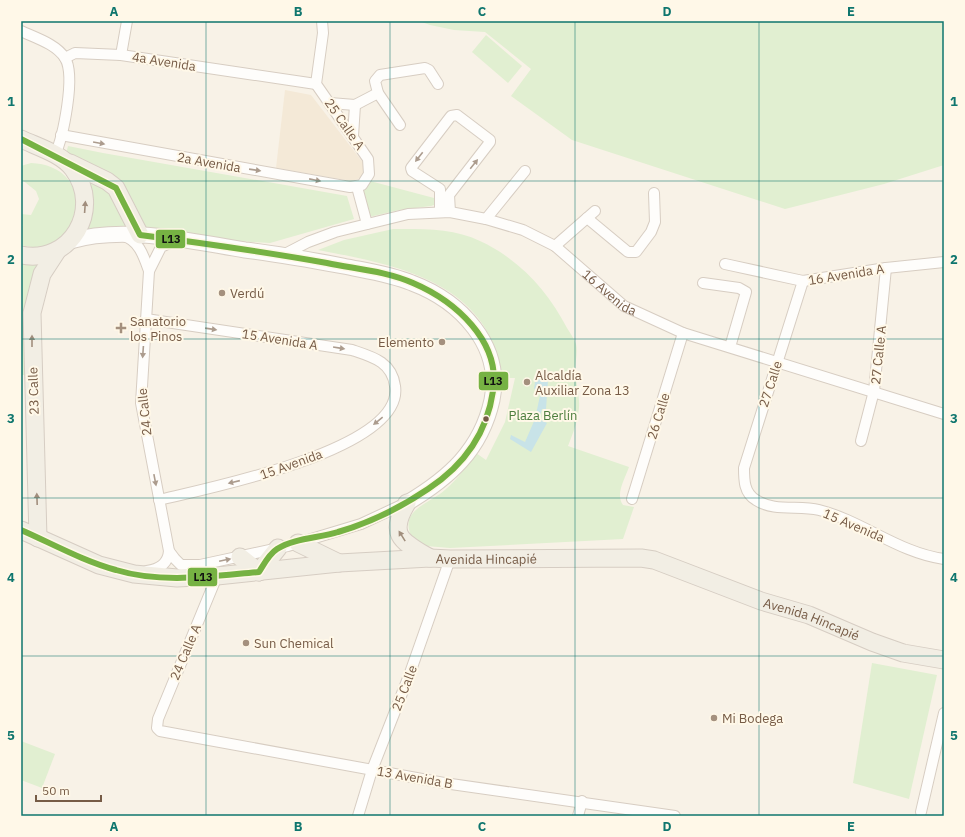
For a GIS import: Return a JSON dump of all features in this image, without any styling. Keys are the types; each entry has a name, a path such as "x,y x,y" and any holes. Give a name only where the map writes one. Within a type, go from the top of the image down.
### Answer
{"main road":[{"path":"21,138 57,148 112,185 140,235"},
{"name":"23 Calle","path":"38,538 27,381 32,313 42,274 63,246 78,231 86,205 80,179 57,148"},
{"path":"21,255 38,256 63,246"},
{"path":"406,503 397,522 399,533 403,540 430,558"},
{"name":"Avenida Hincapié","path":"21,530 99,565 134,574 178,578 217,576 339,564 430,558 641,558 666,563 761,601 808,615 878,645 903,653 942,660"},
{"path":"298,543 339,564"},
{"path":"240,557 259,572 278,548"}],"street":[{"path":"121,55 127,21"},
{"name":"25 Calle A","path":"322,21 324,33 316,84 368,160 370,165 368,178 358,187"},
{"path":"21,31 49,44 65,58 69,72 69,85 57,148"},
{"name":"4a Avenida","path":"65,58 75,53 121,55 316,84"},
{"path":"400,125 378,93 374,84 378,76 422,68 430,70 438,84"},
{"path":"330,103 355,105 378,93"},
{"path":"353,136 355,105"},
{"path":"454,114 490,140 490,142 449,195 445,212 440,189 412,171 411,168 454,114"},
{"name":"2a Avenida","path":"57,148 209,163 358,187"},
{"path":"486,219 525,171"},
{"path":"358,187 367,224"},
{"path":"587,218 628,252 636,252 652,232 655,222 654,193"},
{"path":"555,246 595,211"},
{"name":"16 Avenida","path":"283,255 329,234 420,212 445,212 486,219 522,230 555,246 624,306 683,333 874,391 944,414"},
{"name":"24 Calle","path":"118,235 131,239 135,243 142,252 149,271"},
{"path":"63,246 86,236 140,235 283,255 382,274 413,283 443,299 472,323 490,352 494,376 494,392 487,419 472,447 462,460 441,480 406,503 361,524 298,543 240,557"},
{"name":"24 Calle","path":"178,240 168,242 161,247 149,271 141,403 159,500 169,551 181,565 200,565 240,557"},
{"name":"16 Avenida A","path":"726,264 802,281 886,268 944,262"},
{"name":"27 Calle A","path":"861,441 874,391 886,268"},
{"name":"27 Calle","path":"745,488 744,468 802,281"},
{"path":"703,283 739,288 746,292 730,347"},
{"name":"15 Avenida A","path":"146,319 352,350 367,355 386,365 393,376 396,388"},
{"name":"26 Calle","path":"632,499 683,333"},
{"name":"15 Avenida","path":"159,500 263,475 315,457 355,436 379,421 389,410 395,398 396,388"},
{"name":"15 Avenida","path":"745,488 754,499 764,505 818,510 863,527 914,552 944,559"},
{"path":"134,574 156,570 162,566 169,556 169,551"},
{"name":"25 Calle","path":"358,816 372,770 410,673 450,559"},
{"name":"24 Calle A","path":"157,728 158,719 217,576"},
{"path":"921,812 944,713"},
{"name":"13 Avenida B","path":"157,728 166,733 444,783 582,801 675,816"},
{"path":"578,816 582,801"}],"shaded area":[{"path":"285,90 311,95 364,164 363,173 360,178 352,181 276,168"}],"green space":[{"path":"419,21 944,21 944,165 884,184 785,209 572,140 511,96 531,69 485,32 454,30"},
{"path":"486,35 522,66 508,83 472,52"},
{"path":"68,146 347,196 354,219 270,243 140,230 118,187 66,154"},
{"path":"31,163 53,168 68,179 75,195 76,212 70,227 59,240 42,246 21,245 21,227 23,225 21,224 21,214 31,215 39,199 36,191 21,179 21,166"},
{"path":"85,176 106,184 134,229 84,231"},
{"path":"370,181 434,198 437,196 434,205 431,206 399,210 369,217 362,189"},
{"name":"Plaza Berlín","path":"393,229 449,231 480,241 494,248 520,267 531,277 551,301 577,347 575,371 579,408 568,446 629,467 620,491 620,496 623,505 634,507 623,539 450,548 426,546 414,541 409,531 409,522 411,515 416,509 439,495 450,485 476,453 486,460 505,422 515,378 502,378 494,345 479,319 459,299 435,283 378,263 318,250 344,240"},
{"path":"21,261 43,261 27,375 21,375"},
{"path":"872,663 937,675 909,799 853,783"},
{"path":"21,741 55,754 42,788 21,780"}],"water":[{"path":"536,376 548,380 546,409 542,409 539,419 547,423 531,452 510,439 511,435 525,442 535,419 541,391 534,389"}],"transit line":[{"name":"L13","path":"21,139 116,188 140,235 210,244 304,259 371,271 413,283 444,300 472,325 490,356 494,373 490,406 479,434 462,459 441,480 406,502 373,519 338,532 299,540 284,545 277,549 267,559 259,572 188,578 151,577 133,574 92,562 21,530"}],"place":[{"name":"Verdú","path":"222,293"},
{"name":"Sanatorio los Pinos","path":"121,328"},
{"name":"Elemento","path":"442,342"},
{"name":"Alcaldía Auxiliar Zona 13","path":"527,382"},
{"name":"Sun Chemical","path":"246,643"},
{"name":"Mi Bodega","path":"714,718"}]}
